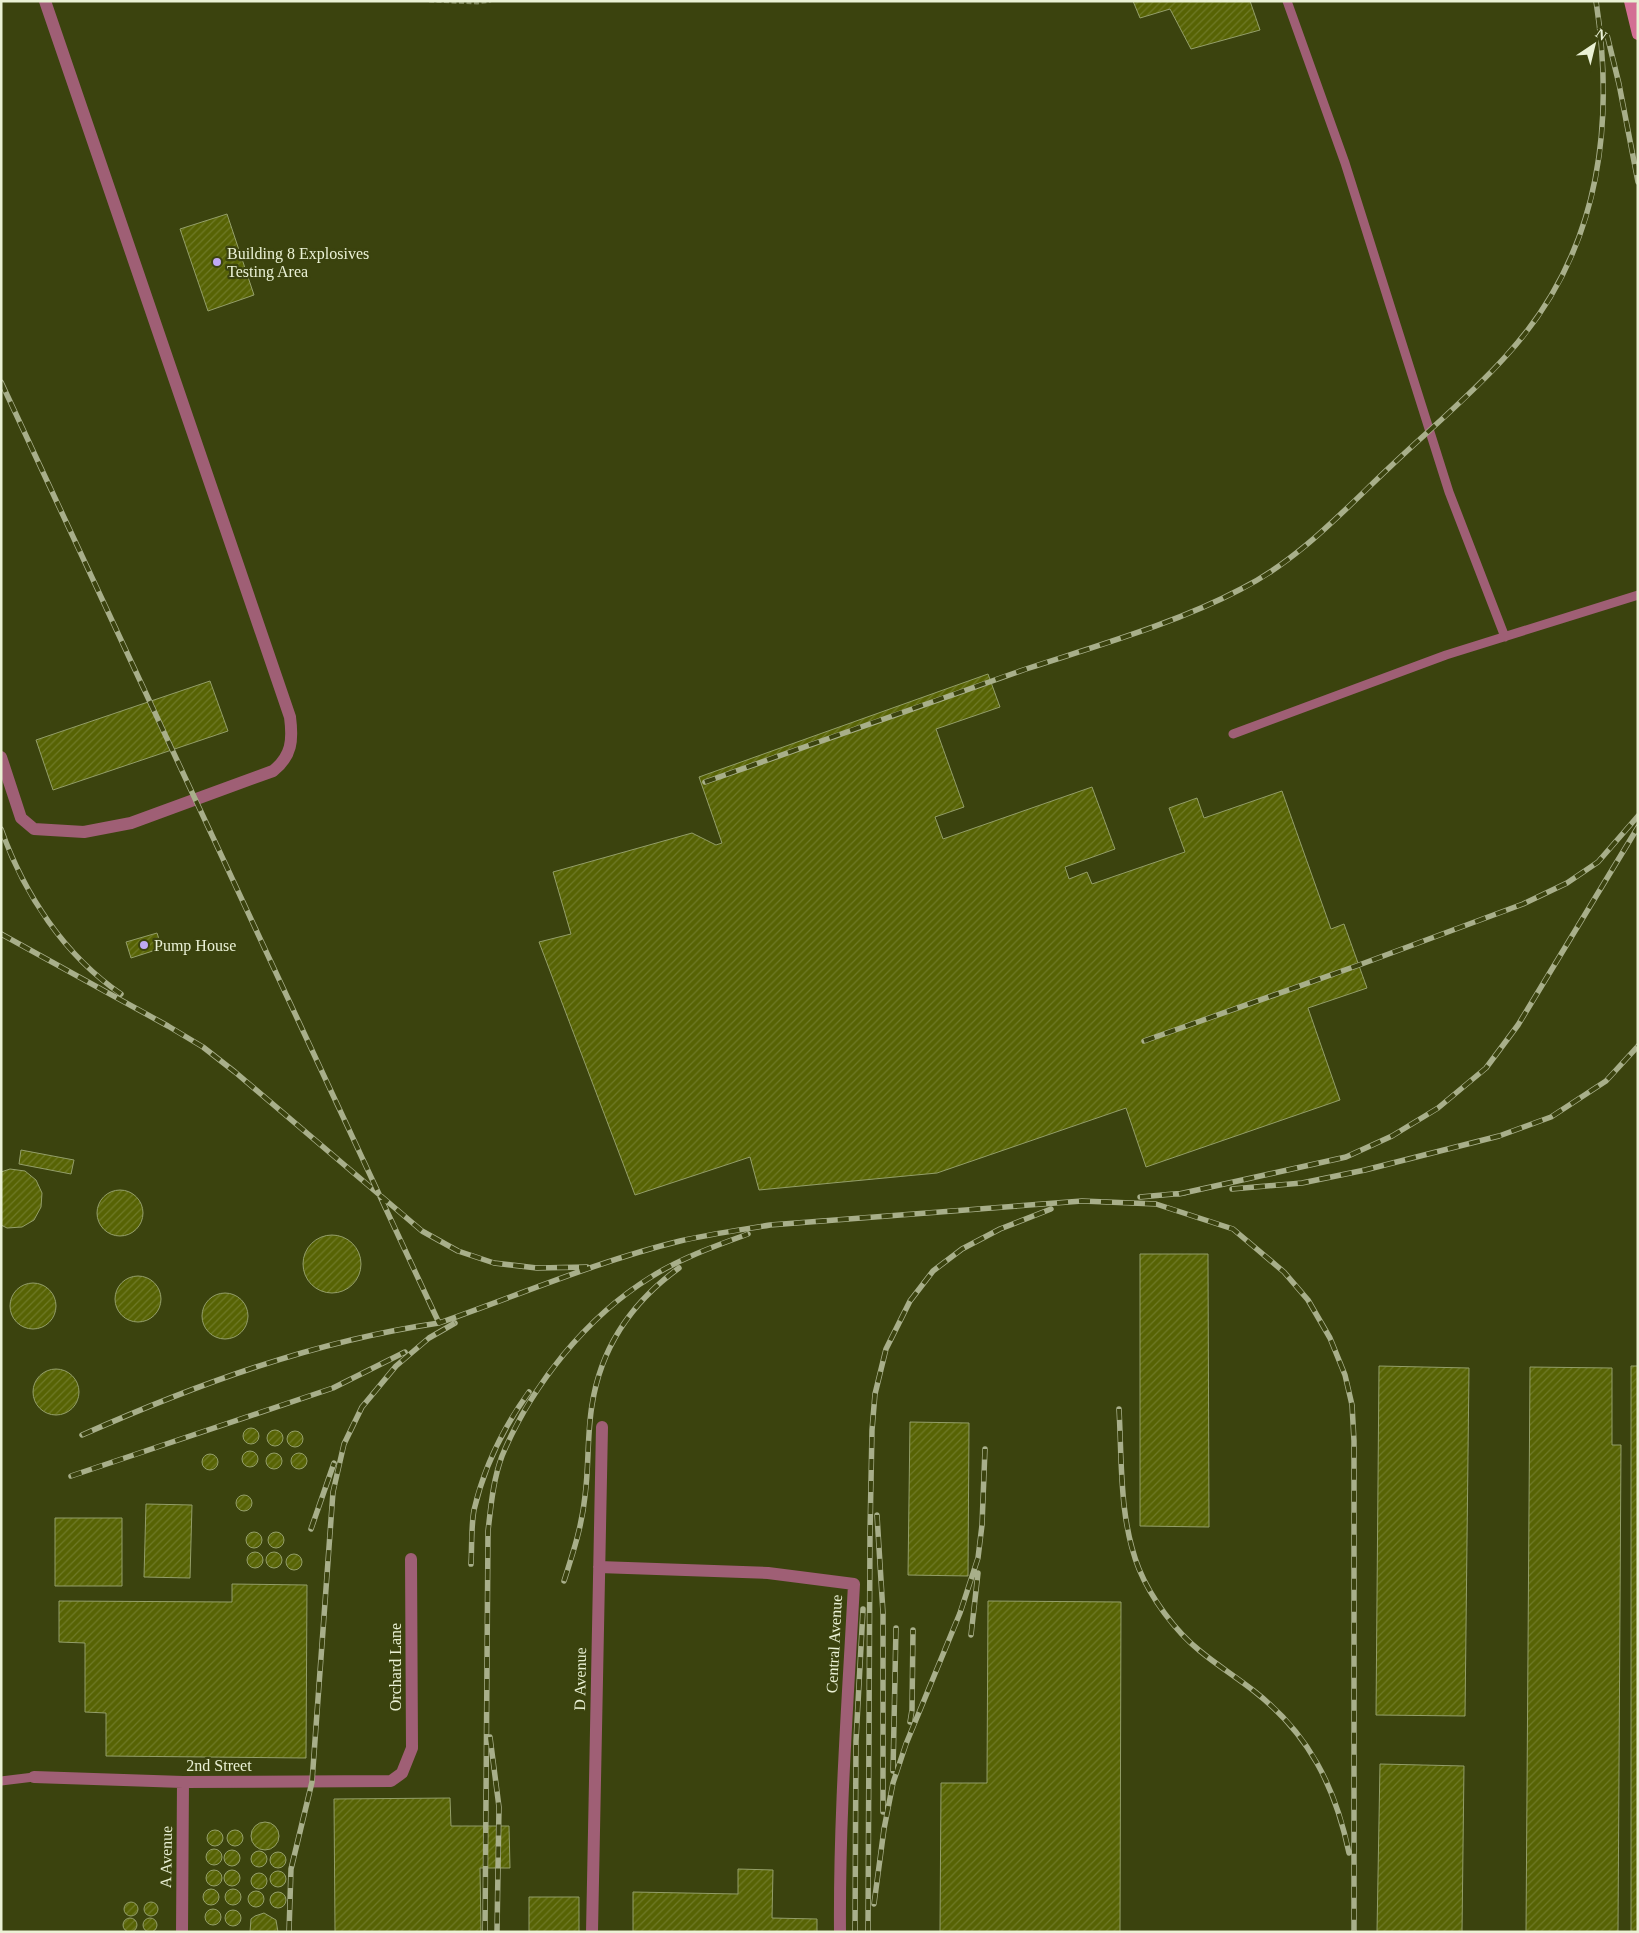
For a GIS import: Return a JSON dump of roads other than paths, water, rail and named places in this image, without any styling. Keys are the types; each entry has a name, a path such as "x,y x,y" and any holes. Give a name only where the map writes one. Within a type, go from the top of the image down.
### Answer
{"main road":[{"path":"1630,1 1638,34"}],"street":[{"path":"1,757 21,818 34,829 84,832 131,823 273,771 284,762 291,751 292,734 290,717 45,1"},
{"name":"D Avenue","path":"592,1932 602,1427"},
{"name":"Orchard Lane","path":"402,1773 412,1748 411,1558"},
{"name":"Central Avenue","path":"599,1567 768,1574 854,1584 844,1778 840,1932"},
{"name":"2nd Street","path":"34,1777 183,1782 390,1780 402,1773"},
{"name":"A Avenue","path":"182,1932 183,1782"}],"lane":[{"path":"1287,1 1345,163 1449,492 1505,637"},
{"path":"1233,734 1446,655 1638,595"},
{"path":"1,1782 34,1777"}],"railway":[{"path":"705,782 1190,613 1262,577 1282,564 1321,533 1493,370 1537,317 1562,277 1580,234 1593,190 1601,144 1603,97 1602,49 1596,1"},
{"path":"1607,35 1619,84 1638,182"},
{"path":"1,382 439,1323 619,1258 702,1236 770,1225 1082,1201 1156,1204 1233,1229 1284,1272 1308,1300 1330,1338 1345,1375 1352,1405 1354,1441 1354,1932"},
{"path":"1144,1041 1359,965 1523,904 1567,883 1598,862 1638,816"},
{"path":"1179,1194 1346,1157 1392,1136 1438,1108 1486,1068 1518,1025 1638,827"},
{"path":"1,829 21,877 48,921 81,961 121,994"},
{"path":"1,934 203,1047 422,1231 458,1251 494,1263 537,1268 587,1267"},
{"path":"1232,1189 1302,1183 1365,1170 1499,1136 1551,1117 1606,1081 1638,1046"},
{"path":"1140,1197 1185,1193"},
{"path":"868,1932 872,1430 875,1394 886,1349 910,1301 933,1271 962,1249 1000,1229 1051,1209"},
{"path":"485,1932 488,1531 494,1484 502,1456 528,1404 545,1379 563,1355 604,1312 627,1293 662,1270 698,1253 748,1234"},
{"path":"564,1581 574,1550 584,1507 590,1416 596,1384 603,1364 621,1327 633,1311 662,1281 679,1268"},
{"path":"82,1435 125,1416 257,1367 347,1341 439,1323"},
{"path":"289,1932 291,1869 312,1782 333,1492 344,1444 362,1407 396,1366 429,1338 455,1323"},
{"path":"71,1476 333,1388 405,1352"},
{"path":"471,1564 473,1516 483,1478 503,1434 529,1392"},
{"path":"1119,1409 1121,1470 1125,1510 1133,1550 1144,1580 1165,1613 1182,1634 1200,1651 1254,1691 1290,1725 1305,1743 1317,1763 1336,1805 1349,1853"},
{"path":"874,1904 884,1829 893,1783 906,1744 960,1613 978,1558 982,1525 985,1449"},
{"path":"311,1529 334,1463"},
{"path":"877,1515 883,1613 883,1812"},
{"path":"971,1635 978,1573"},
{"path":"855,1932 856,1741 863,1609"},
{"path":"893,1771 896,1628"},
{"path":"910,1722 912,1710 913,1630"},
{"path":"490,1737 499,1807 497,1932"}],"place":[{"name":"Building 8 Explosives Testing Area","path":"217,262"},
{"name":"Pump House","path":"144,945"}]}
